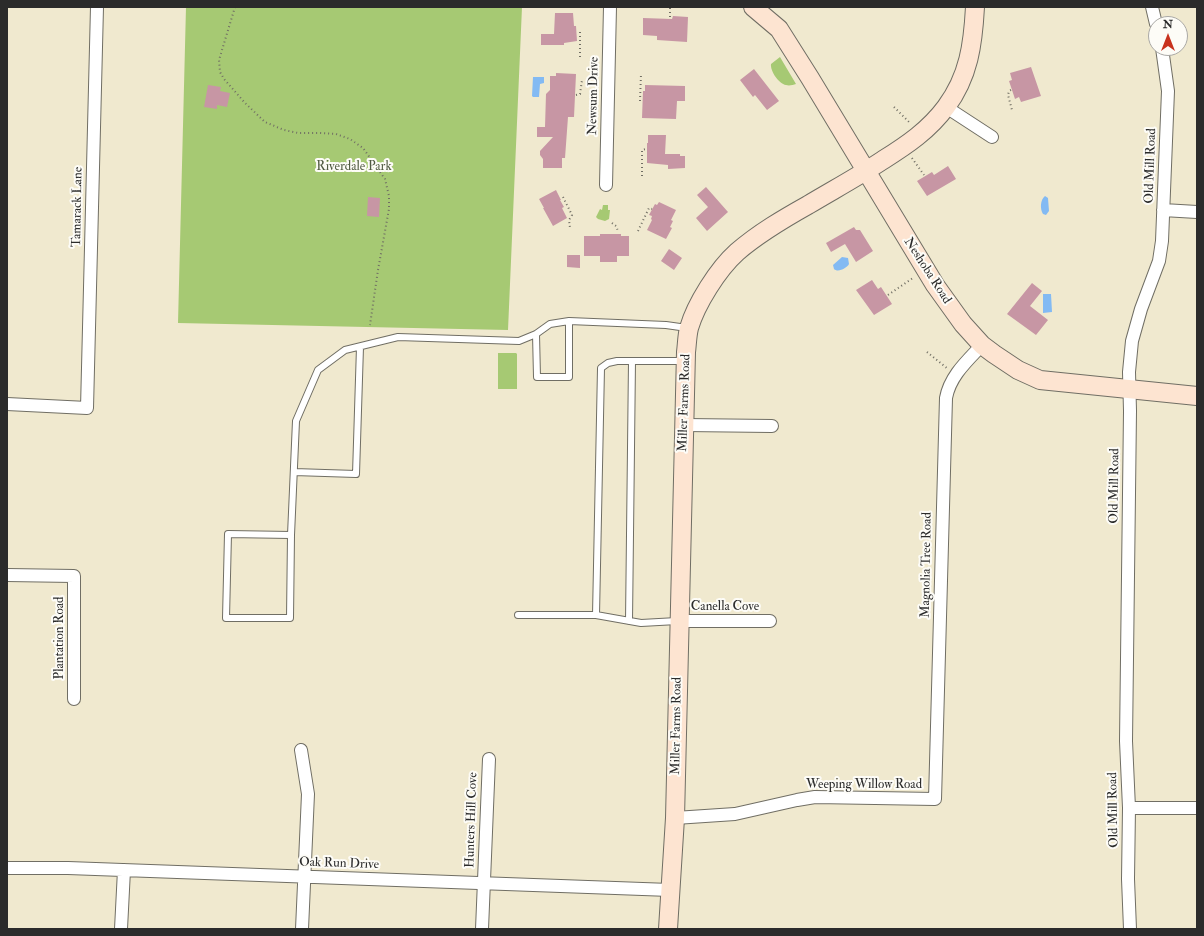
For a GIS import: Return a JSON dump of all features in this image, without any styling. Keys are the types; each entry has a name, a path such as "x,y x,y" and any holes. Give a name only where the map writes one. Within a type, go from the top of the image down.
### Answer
{"street":[{"name":"Tamarack Lane","path":"7,404 87,408 96,7"},
{"name":"Newsum Drive","path":"606,185 610,7"},
{"name":"Neshoba Road","path":"753,7 779,29 940,293 963,324 982,344 1018,370 1040,380 1197,396"},
{"name":"Miller Farms Road","path":"668,929 675,818 686,361 689,329 702,299 715,277 726,262 737,252 779,222 866,171 913,141 931,124 946,107 959,84 973,40 975,7"},
{"name":"Old Mill Road","path":"1130,929 1128,879 1129,808 1126,741 1129,372 1132,341 1141,309 1159,261 1162,241 1168,91 1163,56"},
{"path":"946,107 992,137"},
{"path":"1163,210 1197,212"},
{"name":"Magnolia Tree Road","path":"935,799 946,398 950,383 956,374 982,344"},
{"path":"685,425 772,426"},
{"name":"Plantation Road","path":"7,575 74,576 74,699"},
{"name":"Canella Cove","path":"680,621 770,621"},
{"path":"301,750 308,794 302,929"},
{"name":"Hunters Hill Cove","path":"482,929 488,759"},
{"name":"Weeping Willow Road","path":"675,818 736,814 815,797 935,799"},
{"path":"1129,808 1197,808"},
{"name":"Oak Run Drive","path":"7,868 68,868 484,882 670,890"},
{"path":"121,929 124,870"}],"lane":[{"path":"291,535 228,534 226,618 290,618 291,535 296,421 318,370 345,350 398,337 519,341 536,334 550,324 569,321 666,325 689,329"},
{"path":"536,334 537,377 568,377 569,321"},
{"path":"294,472 356,474 360,347"},
{"path":"596,615 601,368 608,363 617,361 686,361"},
{"path":"629,621 632,361"},
{"path":"518,615 596,615 641,623 680,621"}],"path":[{"path":"235,7 220,60 220,72 224,79 250,109 265,122 284,130 308,134 320,132 336,134 350,139 363,148 385,179 389,196 389,209 370,325"},
{"path":"670,7 670,17"},
{"path":"580,32 580,57"},
{"path":"640,101 641,74"},
{"path":"576,95 580,94 582,80"},
{"path":"1012,90 1009,91 1008,95 1012,110"},
{"path":"894,107 913,127"},
{"path":"904,146 924,175"},
{"path":"642,176 642,150 646,149"},
{"path":"563,197 572,215 569,220 570,228"},
{"path":"638,231 649,208 652,209"},
{"path":"612,223 616,226 618,231"},
{"path":"888,295 915,277"},
{"path":"926,352 956,374"}],"green space":[{"name":"Riverdale Park","path":"186,7 522,7 508,330 178,323"},
{"path":"780,57 796,84 783,84 773,73 771,64"},
{"path":"603,205 608,205 608,210 610,210 609,219 605,221 596,217 600,209 602,210"},
{"path":"498,353 517,354 517,389 498,389"}],"water":[{"path":"533,77 544,77 544,83 540,84 539,97 532,96"},
{"path":"1045,196 1048,198 1049,211 1046,215 1043,214 1041,207 1041,202"},
{"path":"842,257 848,258 849,264 842,270 834,269 833,265"},
{"path":"1043,294 1051,294 1052,312 1043,313"}],"building":[{"path":"555,13 573,13 577,41 564,43 564,45 541,45 541,34 554,34"},
{"path":"673,16 688,17 687,42 657,40 657,36 643,35 643,18 672,19"},
{"path":"1031,67 1041,96 1021,102 1019,97 1015,99 1009,81 1012,80 1010,73"},
{"path":"754,69 779,101 767,110 755,95 753,97 740,80"},
{"path":"556,73 576,74 574,117 568,117 565,158 562,158 562,168 543,168 543,159 540,155 540,151 553,137 537,137 537,127 545,127 546,94 550,90 550,76 556,76"},
{"path":"208,85 221,87 220,91 230,93 227,107 217,105 217,109 204,107"},
{"path":"645,85 685,86 685,101 677,101 676,119 642,118 643,91 645,91"},
{"path":"648,135 666,135 665,154 680,154 680,156 685,156 685,168 668,169 668,165 647,163"},
{"path":"948,166 956,179 927,196 917,181 932,172 934,175"},
{"path":"706,187 728,212 707,231 696,218 708,207 697,195"},
{"path":"556,190 564,207 562,208 567,218 553,226 539,199"},
{"path":"368,197 380,198 379,217 367,216"},
{"path":"659,202 676,210 671,220 673,221 670,227 672,228 666,239 647,230 652,220 652,216 649,215 655,204 657,205"},
{"path":"854,227 856,230 860,230 873,251 856,262 845,244 831,252 826,243"},
{"path":"600,234 621,234 621,236 629,236 629,256 617,256 617,262 600,262 600,256 584,256 584,236 600,236"},
{"path":"669,249 682,258 674,270 661,261"},
{"path":"567,255 580,255 580,268 567,267"},
{"path":"872,280 878,289 881,287 892,304 874,315 856,290"},
{"path":"1032,283 1042,291 1030,306 1048,320 1036,335 1007,314"}]}
